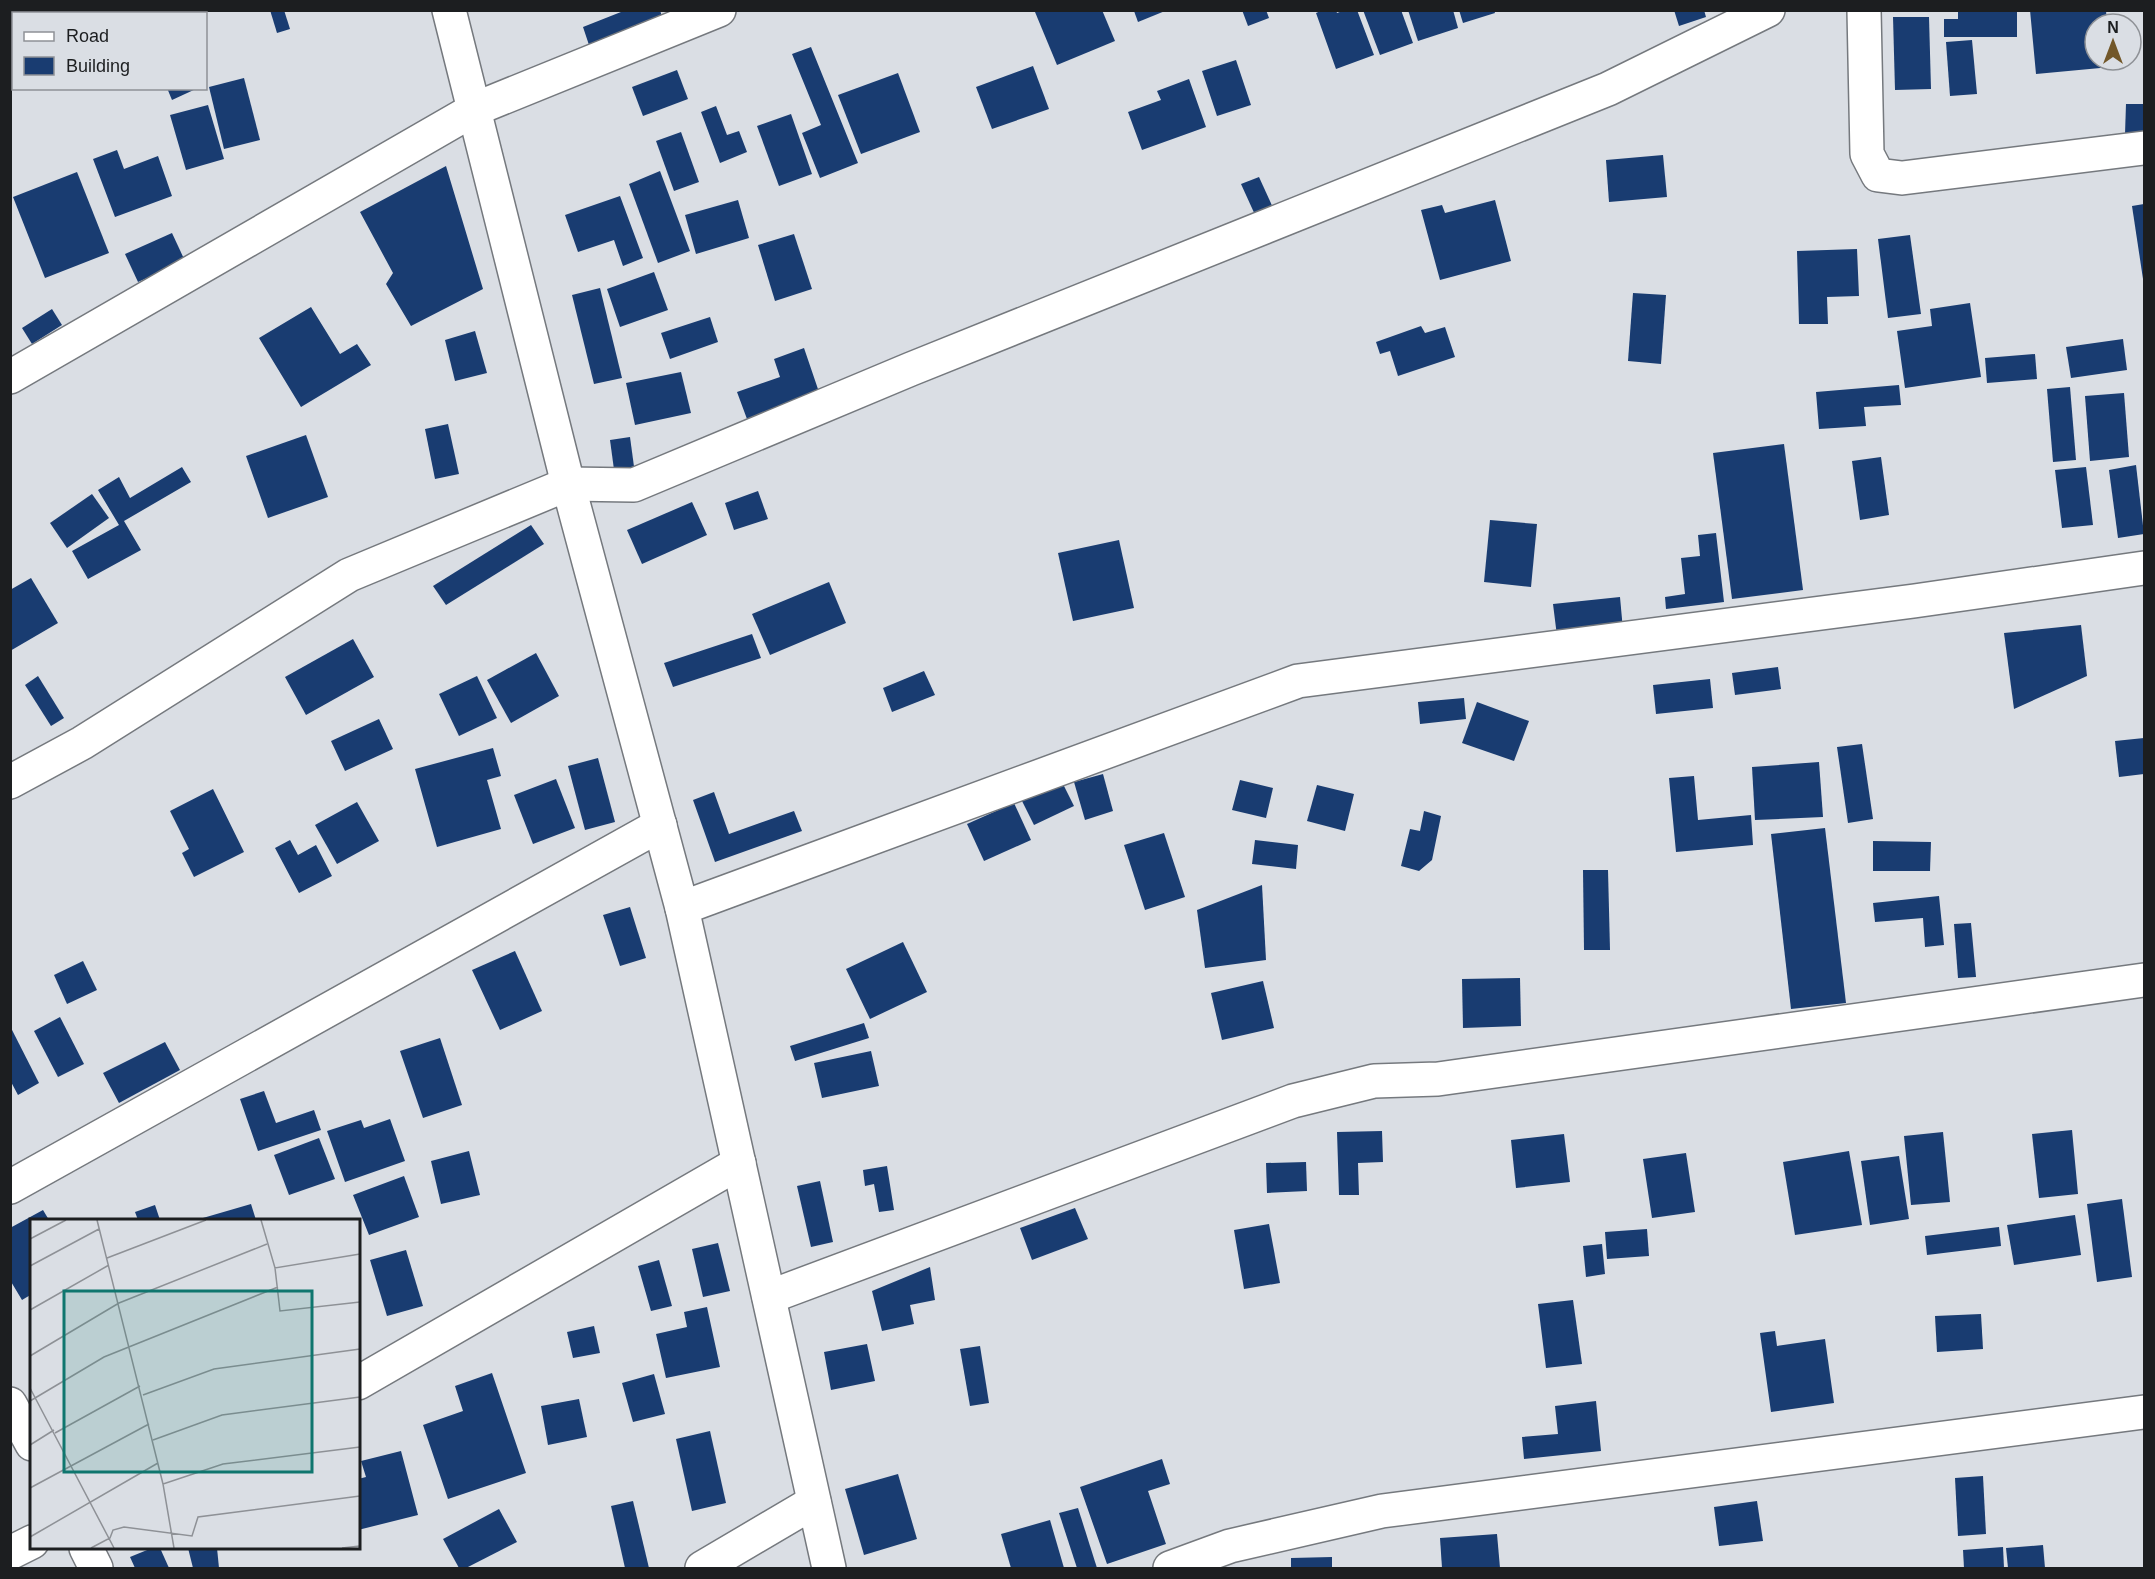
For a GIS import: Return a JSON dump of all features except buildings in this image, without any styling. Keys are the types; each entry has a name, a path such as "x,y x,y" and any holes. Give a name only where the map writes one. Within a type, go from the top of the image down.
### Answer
{"street":[{"path":"449,10 568,484 682,908 829,1569"},
{"path":"10,377 475,109 720,10"},
{"path":"10,782 82,743 349,575 568,484 634,485 911,369 1608,89 1768,10"},
{"path":"1864,10 1867,154 1878,175 1902,178 2145,148"},
{"path":"682,908 1298,681 1903,603 2145,568"},
{"path":"10,1187 660,825"},
{"path":"769,1297 1293,1101 1374,1081 1450,1077 2145,980"},
{"path":"360,1382 739,1163"},
{"path":"10,1404 30,1440"},
{"path":"1170,1569 1230,1546 1382,1511 2145,1412"},
{"path":"702,1569 814,1503"},
{"path":"10,1553 30,1543"},
{"path":"86,1549 96,1569"}]}
